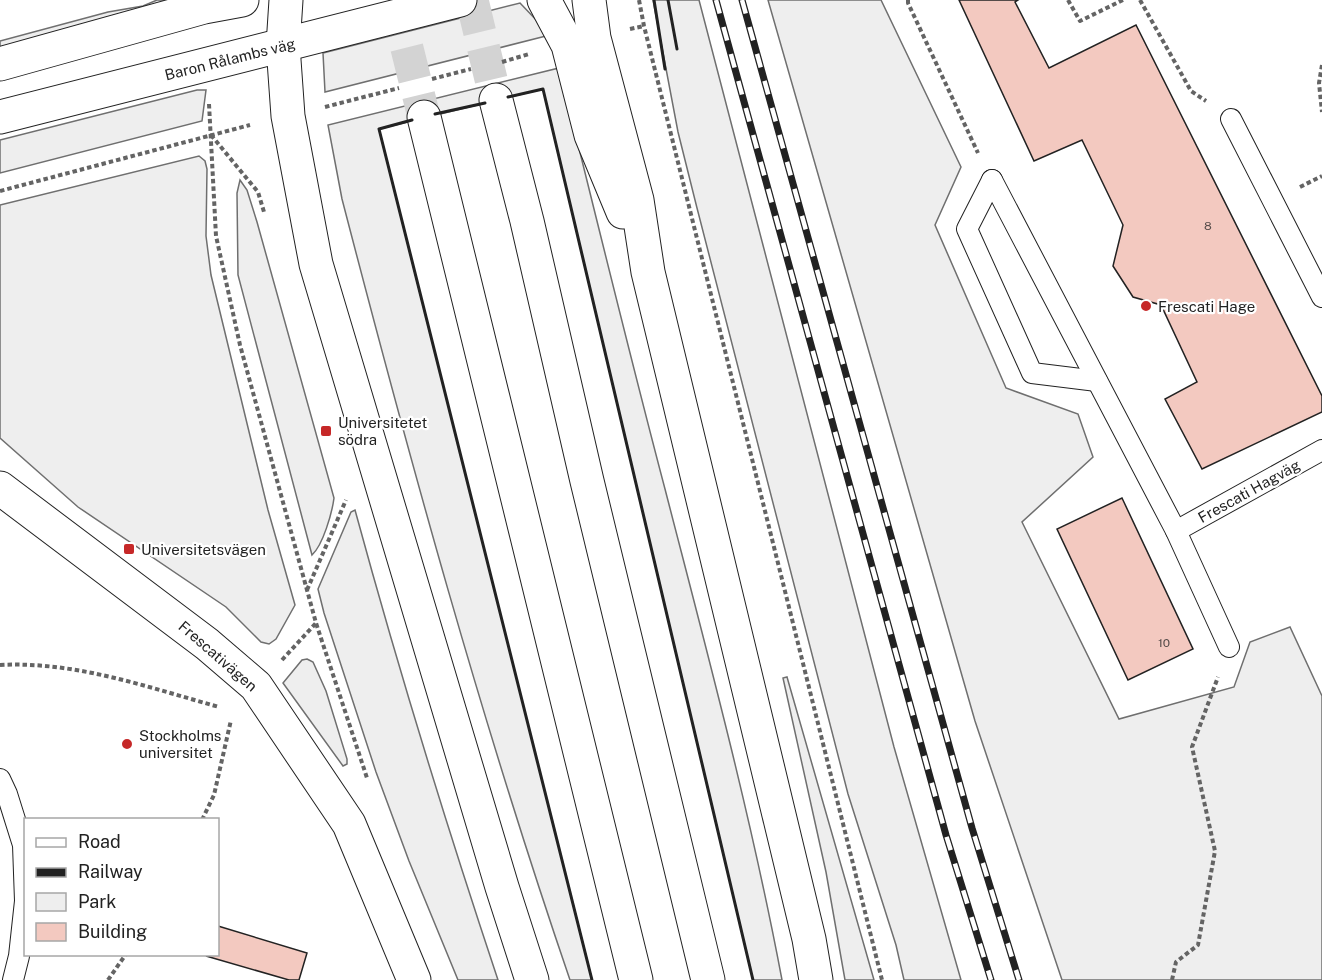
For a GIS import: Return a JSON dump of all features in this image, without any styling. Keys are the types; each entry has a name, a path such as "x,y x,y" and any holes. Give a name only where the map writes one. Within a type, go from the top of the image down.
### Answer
{"main road":[{"path":"0,64 204,7 242,0"},
{"path":"286,0 283,46 288,116 316,264 498,876 532,980"},
{"name":"Baron Rålambs väg","path":"0,117 460,0"},
{"path":"544,0 568,45 591,135 648,272"},
{"path":"589,0 594,38 636,200 648,272 807,927 816,980"},
{"path":"496,100 708,980"},
{"path":"424,117 636,980"},
{"name":"Frescativägen","path":"0,488 207,644 256,686 349,825 414,980"}],"lane":[{"path":"1231,120 1322,297"},
{"path":"992,180 967,229 1032,372 1097,381"},
{"path":"992,180 1176,531 1229,647"},
{"name":"Frescati Hagväg","path":"1176,531 1322,450"},
{"path":"0,779 23,845 24,873"},
{"path":"13,980 19,956 24,910"}],"path":[{"path":"639,0 882,980"},
{"path":"908,0 992,180"},
{"path":"1068,0 1080,21 1123,0"},
{"path":"1140,0 1191,91 1231,120"},
{"path":"1322,65 1319,83 1322,112"},
{"path":"0,191 211,135"},
{"path":"211,135 258,192 265,214"},
{"path":"211,135 216,236 240,345 316,623 369,782"},
{"path":"307,590 346,499"},
{"path":"202,818 214,795 233,711 316,623"},
{"path":"1172,980 1176,962 1198,945 1215,851 1192,747 1229,647"},
{"path":"0,665 35,664 95,672 233,711"},
{"path":"108,980 125,956"}],"green space":[{"path":"157,0 192,0 0,52 0,41 108,12 143,6"},
{"path":"653,0 699,0 894,747 961,980 904,980 896,945 848,794 697,208 678,132"},
{"path":"768,0 881,0 961,167 935,225 1006,388 1078,414 1093,457 1022,522 1119,719 1234,687 1250,642 1290,627 1322,696 1322,980 1062,980 975,721"},
{"path":"520,3 540,24 546,36 325,92 323,53"},
{"path":"559,68 728,734 757,857 782,980 753,980 543,89 379,129 592,980 570,980 538,883 448,591 342,199 328,125"},
{"path":"197,90 206,90 202,121 0,173 0,140"},
{"path":"199,156 205,161 207,169 206,236 211,275 268,510 295,605 276,639 269,644 261,642 226,607 78,507 0,438 0,205"},
{"path":"240,180 247,190 257,222 334,498 323,537 312,555 238,275 237,193"},
{"path":"355,510 423,746 498,980 458,980 409,861 376,772 324,613 318,589 351,512"},
{"path":"307,659 313,662 326,691 347,759 347,764 343,766 283,683 302,660"},
{"path":"787,677 874,980 845,980 826,872 783,678"}],"building":[{"path":"959,0 1018,0 1015,2 1049,68 1136,25 1322,396 1322,412 1202,469 1165,399 1197,382 1161,305 1133,297 1113,266 1123,225 1082,140 1034,161"},
{"path":"1122,498 1193,649 1128,680 1057,529"},
{"path":"219,926 307,953 299,980 289,980 206,956 219,956"}],"tunnel":[{"path":"395,0 424,117"},
{"path":"472,0 496,100"}],"railway":[{"path":"716,0 946,835 991,980"},
{"path":"742,0 972,828 1019,980"}],"wall":[{"path":"654,0 665,69"},
{"path":"668,0 677,49"},
{"path":"508,97 543,89 753,980"},
{"path":"435,114 485,103"},
{"path":"412,120 379,129 592,980"}],"place":[{"name":"Frescati Hage","path":"1146,306"},
{"name":"Universitetet södra","path":"326,431"},
{"name":"Universitetsvägen","path":"129,549"},
{"name":"Stockholms universitet","path":"127,744"}]}
